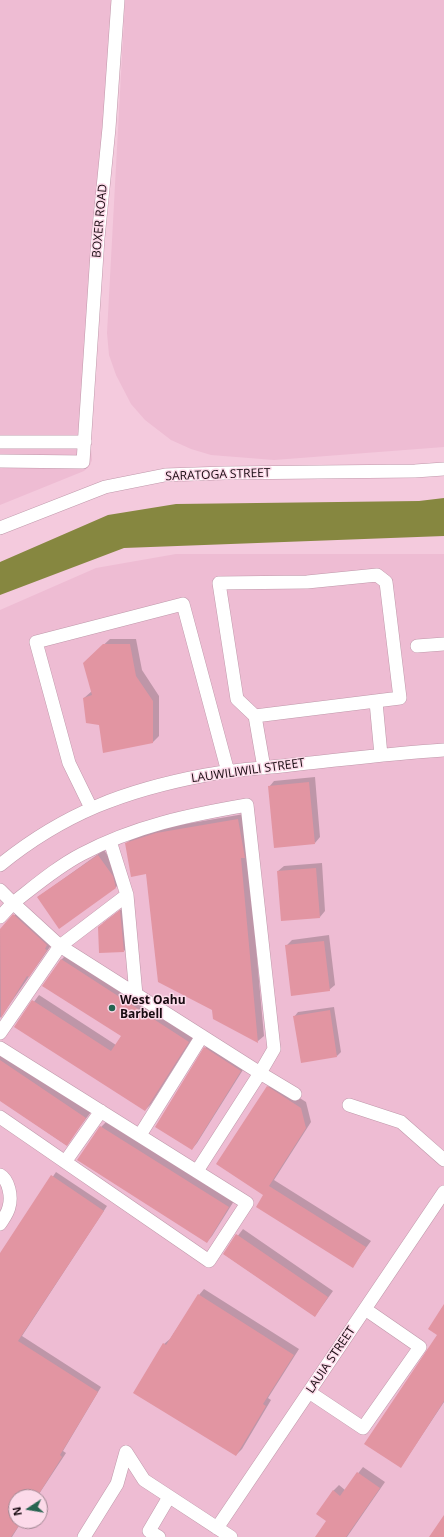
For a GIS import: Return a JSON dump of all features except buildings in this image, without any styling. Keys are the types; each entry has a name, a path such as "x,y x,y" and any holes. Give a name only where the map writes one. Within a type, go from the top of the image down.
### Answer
{"street":[{"name":"BOXER ROAD","path":"0,461 84,462 98,238 109,128 118,0"},
{"path":"0,442 85,442"},
{"name":"SARATOGA STREET","path":"0,528 105,487 165,476 225,473 415,471 444,469"},
{"path":"255,716 400,698 386,582 377,576 307,582 219,583 237,699 255,716 264,768"},
{"path":"91,808 68,764 36,642 183,604 228,772"},
{"path":"417,646 444,644"},
{"path":"376,702 381,755"},
{"name":"LAUWILIWILI STREET","path":"0,865 49,830 91,808 115,798 151,788 207,774 381,755 444,750"},
{"path":"0,917 13,903 51,872 82,854 110,841 130,832 184,816 247,805 274,1049 197,1171"},
{"path":"110,841 127,895 136,995"},
{"path":"0,890 60,946 295,1094"},
{"path":"0,1034 60,946 127,895"},
{"path":"140,1135 202,1036"},
{"path":"0,1048 247,1203 209,1261 0,1117"},
{"path":"349,1105 401,1122 444,1160"},
{"path":"65,1162 101,1111"},
{"path":"0,1175 4,1177 10,1190 10,1207 0,1224"},
{"name":"LAUIA STREET","path":"217,1528 444,1192"},
{"path":"309,1392 363,1428 420,1347 365,1309"},
{"path":"84,1537 117,1484 126,1452 144,1480 231,1537"},
{"path":"151,1535 169,1497"}],"shaded area":[{"path":"0,0 117,0 90,438 92,460 90,465 84,471 0,505"},
{"path":"125,0 444,0 444,447 274,460 211,455 191,449 171,440 145,420 131,404 116,375 109,355 107,333"},
{"path":"444,498 444,536 124,548 0,595 0,562 108,515 176,504 419,501"},
{"path":"176,554 444,554 444,1537 0,1537 0,610 96,568"}],"place":[{"name":"West Oahu Barbell","path":"112,1008"}]}
